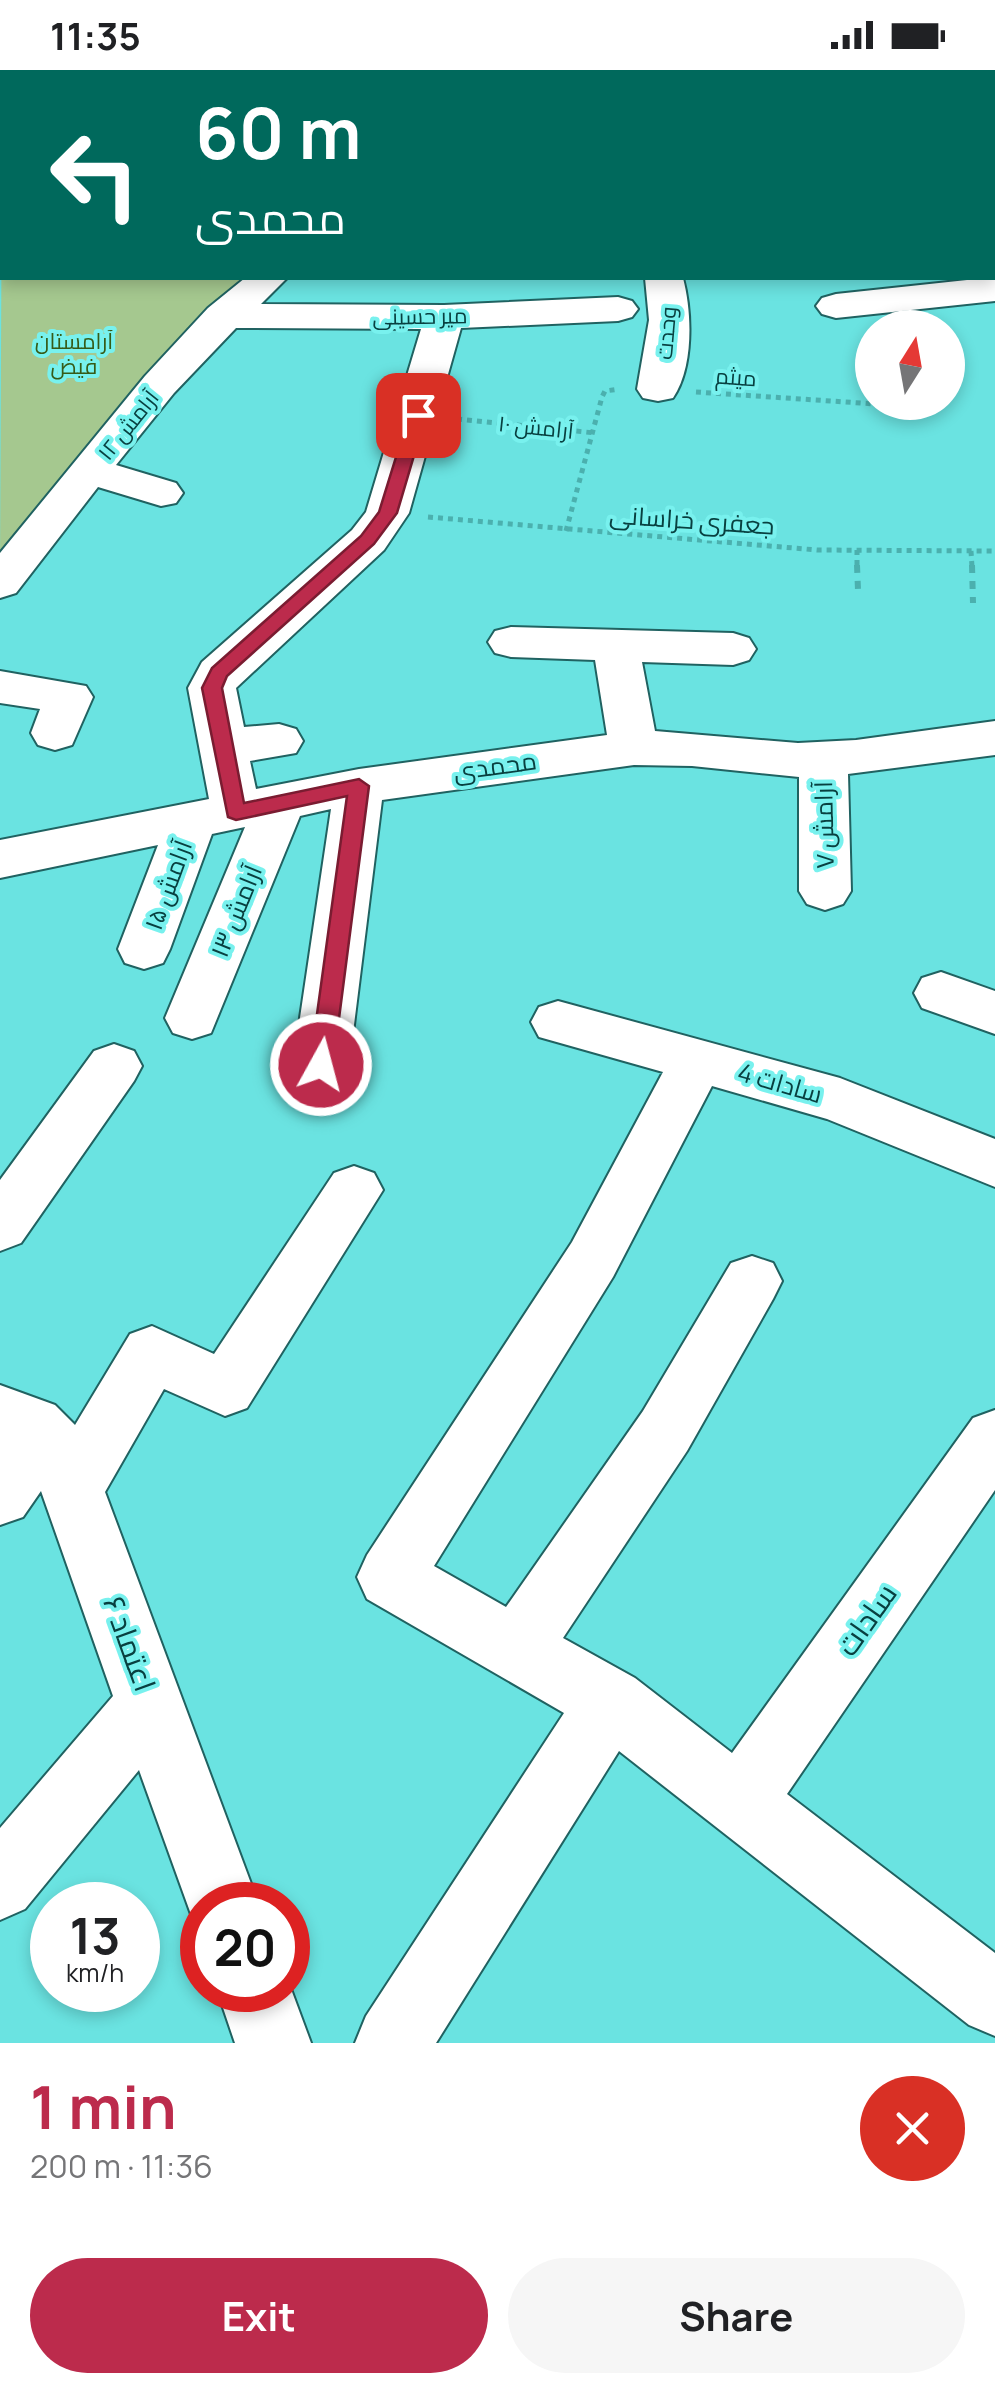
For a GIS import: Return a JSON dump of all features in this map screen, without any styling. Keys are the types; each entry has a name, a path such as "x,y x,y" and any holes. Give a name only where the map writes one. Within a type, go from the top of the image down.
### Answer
{"street":[{"name":"آرامش ۱۲","path":"0,583 17,538 90,471 222,316 266,280"},
{"name":"وحدت","path":"658,390 671,324 671,303 665,280"},
{"path":"836,306 995,289"},
{"name":"میر حسینی","path":"222,316 444,317 618,309"},
{"path":"236,812 212,688 219,673 368,540 388,513 444,317"},
{"path":"90,471 161,493"},
{"path":"511,642 734,649"},
{"path":"616,645 634,748"},
{"path":"0,688 69,697 55,733"},
{"name":"محمدی","path":"0,858 359,786 634,748 823,758 995,738"},
{"path":"226,746 279,741"},
{"name":"آرامش ۷","path":"823,758 825,891"},
{"path":"321,1065 359,786"},
{"name":"آرامش ۱۵","path":"144,949 236,812"},
{"name":"آرامش ۱۳","path":"192,1018 236,812"},
{"path":"941,993 995,1012"},
{"name":"سادات 4","path":"558,1022 840,1100 995,1164"},
{"path":"696,1060 663,1135 580,1278 390,1576 612,1702 995,1999"},
{"path":"0,1226 114,1066"},
{"path":"0,1496 39,1446 152,1352 225,1390 354,1190"},
{"path":"518,1648 665,1431 752,1281"},
{"name":"سادات","path":"740,1802 995,1438"},
{"name":"اعتماد ۶","path":"39,1446 150,1704 215,1882"},
{"path":"393,2043 612,1702"},
{"path":"0,1884 150,1704"},
{"path":"262,2012 273,2043"}],"path":[{"name":"میثم","path":"566,531 606,391 658,390 855,403"},
{"name":"آرامش ۱۰","path":"418,415 596,432"},
{"name":"جعفری خراسانی","path":"388,513 566,531 857,550 995,551"},
{"path":"857,550 858,590"},
{"path":"971,551 974,603"}],"green space":[{"name":"آرامستان فیض","path":"1,280 253,280 175,349 0,564"}],"route":[{"path":"321,1065 359,786 236,812 212,688 219,673 368,540 388,513 418,415"}]}
